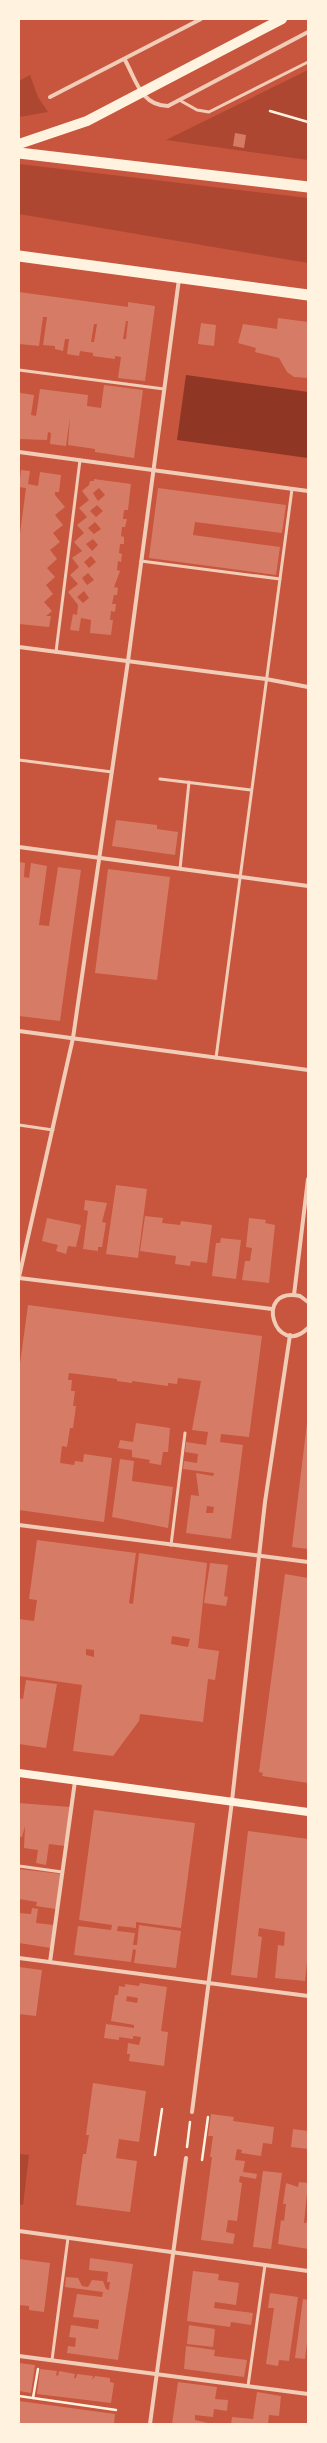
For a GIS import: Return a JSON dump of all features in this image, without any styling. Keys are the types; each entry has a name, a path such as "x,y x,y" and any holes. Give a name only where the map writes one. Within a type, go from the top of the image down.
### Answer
{"highway":[{"path":"19,152 308,187"},
{"path":"19,256 308,295"}],"main road":[{"path":"19,144 87,121 282,19"},
{"path":"19,1773 308,1812"}],"street":[{"path":"50,97 125,60 200,19"},
{"path":"125,60 142,93 150,103 168,106 308,32"},
{"path":"179,278 128,661 73,1038 19,1278 272,1309"},
{"path":"19,452 308,491"},
{"path":"19,647 266,679 308,687"},
{"path":"19,847 308,886"},
{"path":"19,1031 308,1070"},
{"path":"294,1295 308,1179"},
{"path":"308,1302 300,1296 294,1295 283,1297 272,1309 273,1323 283,1333 290,1335 306,1332 308,1328"},
{"path":"192,2112 232,1802 259,1556 290,1335"},
{"path":"19,1525 308,1562"},
{"path":"50,1962 75,1780"},
{"path":"19,1958 308,1996"},
{"path":"150,2424 186,2158"},
{"path":"19,2231 308,2271"},
{"path":"19,2356 308,2394"}],"lane":[{"path":"181,100 197,110 209,112 308,62"},
{"path":"19,370 164,389"},
{"path":"56,652 80,460"},
{"path":"216,1058 292,489"},
{"path":"141,561 280,579"},
{"path":"19,760 112,772"},
{"path":"160,779 251,790"},
{"path":"180,869 189,782"},
{"path":"19,1125 53,1130"},
{"path":"172,1545 186,1433"},
{"path":"19,1866 62,1872"},
{"path":"52,2360 68,2238"},
{"path":"248,2386 265,2265"}],"path":[{"path":"270,111 308,122"},
{"path":"155,2155 162,2109"},
{"path":"186,2158 192,2112"},
{"path":"202,2160 208,2117"},
{"path":"34,2398 38,2366"},
{"path":"19,2396 116,2410"}],"shaded area":[{"path":"308,70 308,160 166,140"},
{"path":"30,75 38,97 48,112 19,117 19,81"},
{"path":"19,164 308,198 308,263 19,214"},
{"path":"186,375 308,392 308,458 177,440"},
{"path":"19,2154 29,2155 23,2205 19,2204"}],"building":[{"path":"235,133 246,135 244,148 233,146"},
{"path":"19,292 128,307 128,302 155,306 145,381 118,378 121,357 115,356 115,359 93,356 93,353 80,351 79,356 67,354 69,339 65,339 63,351 55,349 55,346 43,345 47,317 43,317 39,346 19,344","holes":["126,321 128,321 126,339 123,339","94,324 97,324 94,342 91,342"]},
{"path":"278,318 308,322 308,378 294,377 287,372 279,358 255,352 256,348 238,343 243,324 277,329"},
{"path":"201,323 216,325 214,346 198,344"},
{"path":"104,385 143,390 134,458 95,452 95,449 68,445 70,417 66,446 50,444 51,433 48,432 47,440 19,439 19,391 21,393 34,395 31,415 36,416 40,389 88,395 87,406 101,408"},
{"path":"21,470 30,471 28,484 38,486 40,472 61,475 59,492 55,492 55,495 65,507 55,515 63,525 53,533 60,542 50,550 57,559 47,568 55,577 46,585 53,594 44,602 52,611 46,616 51,616 49,627 19,624 19,541 26,488 19,487"},
{"path":"94,479 131,484 128,510 124,510 123,519 127,519 125,527 122,527 121,536 124,537 124,544 120,544 119,553 122,554 121,562 118,561 117,570 120,571 114,587 118,588 117,595 114,595 112,604 116,604 115,612 111,611 110,620 113,620 111,635 90,633 91,620 81,618 79,631 70,630 73,614 77,615 78,605 68,592 78,584 70,575 79,567 72,558 82,551 74,542 84,533 77,525 87,517 79,508 89,500 82,491 89,485 90,481 94,481","holes":["99,488 105,495 98,501 93,493","97,505 103,511 96,517 90,511","95,522 101,529 94,534 88,528","93,539 98,545 92,551 86,544","91,556 96,562 89,568 84,562","88,573 94,580 87,585 82,578","84,591 89,598 83,603 77,597"]},
{"path":"158,488 286,505 282,533 195,522 193,535 280,547 276,575 149,558"},
{"path":"116,820 157,825 157,829 178,832 175,855 112,846"},
{"path":"19,862 25,863 24,877 29,878 31,863 47,866 39,925 49,926 58,867 81,870 60,1021 19,1016"},
{"path":"108,869 170,877 157,980 95,973"},
{"path":"116,1185 147,1189 138,1258 106,1254"},
{"path":"85,1200 107,1203 102,1222 106,1223 102,1247 98,1247 98,1251 83,1249 88,1211 84,1210"},
{"path":"145,1216 163,1218 162,1223 180,1225 181,1221 212,1225 207,1263 191,1261 190,1266 175,1264 176,1256 140,1251"},
{"path":"47,1218 81,1225 76,1247 68,1246 66,1254 56,1251 58,1245 42,1241"},
{"path":"249,1218 266,1220 265,1223 275,1225 269,1283 242,1280 245,1261 250,1261 252,1248 246,1247"},
{"path":"221,1238 241,1240 236,1279 212,1276 216,1243 220,1243"},
{"path":"28,1305 262,1336 249,1437 221,1434 220,1442 243,1445 231,1539 186,1533 191,1495 199,1496 196,1473 213,1476 214,1473 183,1469 184,1461 197,1463 198,1454 185,1452 186,1442 206,1445 208,1432 192,1430 201,1381 178,1378 177,1384 168,1383 168,1386 132,1381 132,1383 117,1381 117,1379 69,1373 68,1380 72,1380 71,1391 75,1391 73,1406 76,1406 73,1428 70,1428 67,1447 62,1446 60,1463 74,1465 75,1461 83,1462 84,1454 112,1458 104,1522 19,1510 19,1371","holes":["207,1506 214,1507 213,1513 206,1513"]},
{"path":"136,1423 170,1428 168,1452 163,1452 161,1465 149,1463 150,1460 132,1457 132,1450 118,1448 120,1440 133,1442"},
{"path":"308,1423 308,1549 292,1547"},
{"path":"120,1459 134,1461 132,1481 173,1487 168,1528 112,1517"},
{"path":"37,1540 136,1553 129,1603 133,1604 139,1553 207,1563 198,1648 219,1651 215,1680 208,1679 203,1722 140,1714 139,1721 113,1756 73,1751 82,1685 19,1676 19,1619 34,1621 37,1600 29,1599","holes":["172,1636 190,1639 188,1647 171,1644","86,1649 94,1650 94,1657 86,1655"]},
{"path":"210,1563 228,1565 224,1596 228,1597 226,1606 204,1603"},
{"path":"285,1574 308,1578 308,1783 262,1776 263,1773 259,1772"},
{"path":"26,1680 57,1684 46,1748 19,1744 19,1698 23,1699"},
{"path":"19,1803 70,1807 65,1846 49,1844 46,1865 36,1863 38,1850 24,1848 25,1826 22,1837 19,1837"},
{"path":"94,1810 195,1823 181,1928 136,1922 136,1928 118,1926 117,1931 135,1933 133,1945 137,1945 139,1925 181,1931 176,1968 134,1963 136,1950 133,1949 131,1962 74,1955 78,1926 111,1930 112,1925 79,1920"},
{"path":"248,1831 308,1839 308,1953 305,1981 275,1978 278,1945 284,1946 285,1932 259,1928 258,1936 262,1937 257,1978 231,1975"},
{"path":"19,1869 61,1874 56,1909 36,1906 37,1902 19,1899"},
{"path":"32,1908 38,1909 36,1923 54,1925 51,1948 19,1943 19,1913 31,1914"},
{"path":"19,1967 42,1970 36,2016 19,2014"},
{"path":"140,1983 167,1987 161,2031 168,2032 164,2066 129,2061 130,2054 127,2054 128,2043 139,2045 141,2037 133,2036 133,2039 119,2037 119,2040 104,2038 106,2024 134,2028 134,2025 111,2021 115,1995 118,1995 119,1986 125,1987 125,1984 139,1986","holes":["127,1996 138,1998 137,2003 126,2001"]},
{"path":"93,2083 146,2091 139,2142 119,2139 116,2158 137,2161 130,2212 76,2205 83,2154 86,2154 89,2135 86,2135"},
{"path":"211,2114 234,2117 233,2121 274,2127 272,2144 263,2143 261,2156 241,2153 242,2150 237,2149 235,2160 245,2161 243,2172 257,2174 256,2179 240,2176 239,2182 242,2183 237,2221 228,2220 226,2232 235,2234 233,2244 201,2240 212,2157 210,2157 213,2136 208,2136"},
{"path":"293,2129 308,2131 308,2149 291,2147"},
{"path":"263,2171 282,2173 271,2249 253,2247"},
{"path":"299,2182 308,2183 304,2223 306,2223 308,2218 308,2249 278,2244 281,2220 284,2221 286,2204 283,2204 286,2183 298,2187"},
{"path":"90,2258 133,2264 118,2360 67,2353 68,2346 75,2347 76,2338 69,2337 71,2325 98,2329 99,2320 73,2317 77,2294 102,2297 103,2292 65,2287 66,2277 78,2278 82,2286 88,2287 92,2280 103,2281 106,2289 109,2290 110,2282 107,2282 108,2272 89,2270"},
{"path":"19,2259 50,2263 44,2312 29,2310 29,2306 19,2305"},
{"path":"193,2271 219,2274 218,2280 239,2283 236,2305 215,2302 214,2308 253,2313 251,2325 231,2322 230,2327 187,2321"},
{"path":"270,2293 298,2297 289,2361 279,2360 278,2366 266,2364 274,2308 268,2308"},
{"path":"303,2299 308,2300 308,2335 305,2359 295,2358"},
{"path":"189,2325 215,2329 213,2347 187,2344"},
{"path":"186,2346 215,2350 214,2356 247,2360 244,2377 184,2369"},
{"path":"19,2363 35,2365 31,2393 19,2391"},
{"path":"40,2369 57,2371 56,2375 58,2376 59,2371 75,2374 74,2378 76,2378 77,2374 93,2376 92,2380 95,2376 110,2378 110,2382 114,2383 111,2403 37,2394"},
{"path":"178,2382 217,2387 215,2399 228,2400 227,2411 214,2409 213,2417 195,2415 195,2420 212,2424 172,2424"},
{"path":"257,2392 281,2396 279,2416 269,2415 268,2424 231,2424 232,2417 253,2419"},
{"path":"19,2401 115,2414 114,2424 19,2424"}]}
